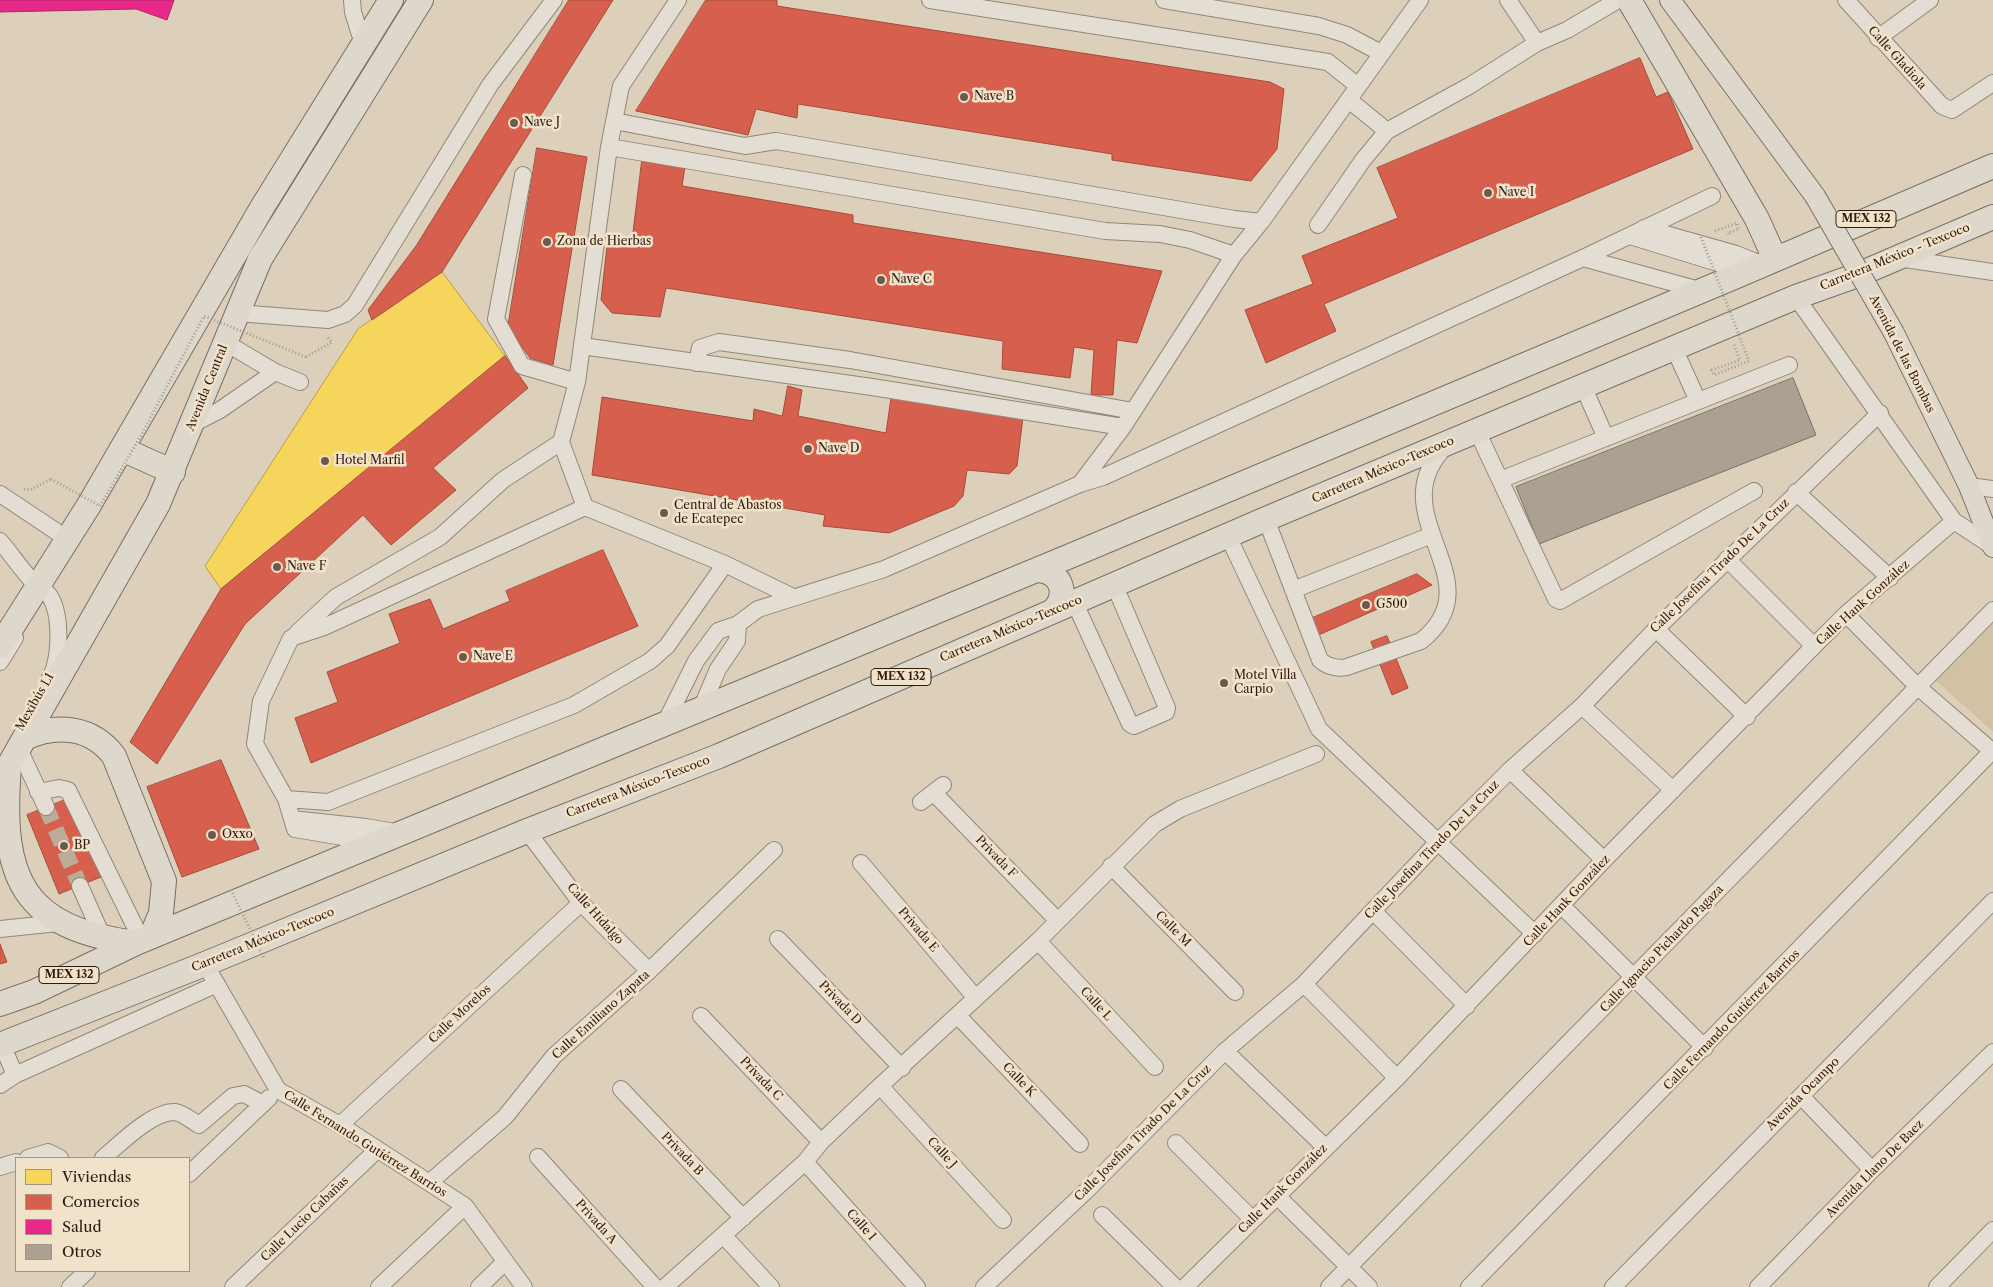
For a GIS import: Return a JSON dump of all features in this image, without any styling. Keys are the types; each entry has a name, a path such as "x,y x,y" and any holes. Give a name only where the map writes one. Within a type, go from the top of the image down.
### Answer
{"highway":[{"path":"0,646 122,449 263,206 390,0"},
{"name":"Avenida Central","path":"11,759 158,504 194,424 260,259 421,0"},
{"path":"1629,0 1758,219 1756,268"},
{"name":"MEX 132","path":"0,1004 34,992 143,941 1037,570 1699,290 1756,268 1993,166"},
{"name":"Carretera México - Texcoco","path":"1796,297 1898,258 1993,217"},
{"name":"Carretera México-Texcoco","path":"1,1044 88,1010 211,974 527,831 719,756 1064,605 1796,297"},
{"path":"122,449 173,472"},
{"path":"1075,554 1070,567 1073,580 1083,589 1105,588"},
{"path":"1037,570 1051,572 1061,583 1064,605"},
{"path":"0,634 32,593"},
{"path":"69,729 100,741 114,756 164,881 163,905 143,941 103,938 58,923 35,907 25,897 12,873 3,827 11,759 47,730 69,729"}],"main road":[{"name":"Avenida de las Bombas","path":"1670,0 1815,196 1894,333 1969,486 1993,547"}],"street":[{"path":"352,0 353,12 363,44"},
{"path":"237,314 328,320 345,314 355,305 490,85 554,0"},
{"path":"585,508 561,442 578,382 608,147 621,86 678,0"},
{"path":"930,0 1328,62 1358,86"},
{"path":"1164,0 1319,26 1347,35 1381,53"},
{"path":"1080,484 1134,411 1234,255 1261,222 1420,0"},
{"path":"1508,0 1537,43"},
{"path":"1318,225 1363,160 1387,131 1468,86 1537,43 1567,30 1618,0"},
{"name":"Calle Gladiola","path":"1846,0 1878,38 1942,106 1952,110 1993,83"},
{"path":"1878,38 1930,0"},
{"path":"1349,100 1387,131"},
{"path":"614,121 745,146 776,141 1225,218 1261,222"},
{"path":"747,170 758,143"},
{"path":"608,147 1105,232 1160,234 1190,240 1234,255"},
{"path":"523,175 496,319 522,366 578,382"},
{"path":"664,725 697,659 718,632 738,624 758,609 884,569 1080,484 1103,478 1583,258 1712,196"},
{"path":"1637,232 1736,254 1756,268"},
{"path":"1583,258 1699,290"},
{"path":"1898,258 1993,272"},
{"path":"1796,297 1954,520 1993,547"},
{"path":"697,363 700,348 720,342 850,360 1134,411"},
{"path":"226,343 275,372 300,382"},
{"path":"582,346 872,387 1123,427"},
{"path":"1674,348 1698,401"},
{"path":"1500,480 1788,365"},
{"path":"194,424 220,410 275,372"},
{"path":"1583,386 1606,438"},
{"name":"Calle Josefina Tirado De La Cruz","path":"984,1287 1085,1192 1225,1051 1304,984 1437,843 1510,770 1582,706 1727,559 1880,413"},
{"path":"1477,431 1556,599 1560,601 1754,491"},
{"path":"378,843 295,828 286,799 255,744 261,702 291,638 336,597 440,537 503,480 561,442"},
{"path":"1266,519 1320,660 1330,666 1347,667 1421,641 1443,615 1448,594 1446,572 1425,516 1424,490 1430,467 1450,442"},
{"path":"1969,486 1993,488"},
{"path":"1796,492 1890,578"},
{"path":"0,494 66,538"},
{"path":"291,638 324,627 585,508 725,564 794,597"},
{"name":"Calle Hank González","path":"1185,1287 1468,1006 1604,860 1747,717 1846,614 1890,578 1954,520"},
{"path":"1293,590 1432,535"},
{"path":"1228,536 1319,729 1535,934"},
{"name":"Mexibús L1","path":"0,541 32,593 48,594 57,616 59,641 53,674 11,759"},
{"path":"1727,559 1814,646"},
{"path":"286,799 328,802 574,705 650,661 667,646 725,564"},
{"path":"1064,605 1130,724 1134,726 1166,712 1167,708 1105,588"},
{"path":"0,662 32,609 32,593"},
{"name":"Calle Ignacio Pichardo Pagaza","path":"1329,1287 1993,610"},
{"path":"1846,614 1918,687 1993,751"},
{"path":"701,709 714,677 737,641 738,624"},
{"path":"1656,629 1747,717"},
{"path":"1582,706 1674,790"},
{"name":"Calle Fernando Gutiérrez Barrios","path":"1469,1287 1705,1048 1993,751"},
{"path":"665,1287 804,1162 821,1142 880,1086 902,1068 958,1016 975,997 1038,941 1155,824 1166,816 1316,754"},
{"path":"11,759 38,792 46,807"},
{"path":"1510,770 1604,860"},
{"path":"38,792 59,788 68,790 143,941"},
{"name":"Privada F","path":"933,793 1058,920"},
{"path":"292,819 402,833"},
{"name":"Calle Hidalgo","path":"527,831 581,903 649,971"},
{"name":"Calle Emiliano Zapata","path":"430,1182 505,1117 554,1056 649,971 774,850"},
{"name":"Privada E","path":"861,863 975,997"},
{"name":"Calle M","path":"1111,866 1235,992"},
{"path":"80,886 103,938"},
{"name":"Avenida Ocampo","path":"1613,1287 1993,901"},
{"name":"Calle Morelos","path":"340,1125 581,903"},
{"path":"1562,906 1705,1048"},
{"path":"1373,911 1468,1006"},
{"path":"0,929 58,923"},
{"name":"Privada D","path":"778,939 902,1068"},
{"name":"Calle L","path":"1038,941 1155,1067"},
{"path":"0,1085 15,1075 103,1036 211,974"},
{"name":"Calle Fernando Gutiérrez Barrios","path":"211,974 278,1090 340,1125 465,1206 524,1287"},
{"path":"1304,984 1397,1078"},
{"path":"88,1010 103,1036"},
{"name":"Privada C","path":"701,1016 821,1142"},
{"name":"Calle K","path":"958,1016 1080,1144"},
{"path":"1,1044 15,1075"},
{"path":"1225,1051 1325,1147"},
{"name":"Avenida Llano De Baez","path":"1758,1287 1872,1170 1993,1052"},
{"name":"Calle J","path":"880,1086 1003,1220"},
{"name":"Privada B","path":"621,1089 743,1218"},
{"path":"190,1173 278,1090"},
{"path":"103,1157 153,1118 166,1113 177,1112 199,1125 233,1096 244,1094 263,1104"},
{"path":"1801,1096 1872,1170"},
{"path":"1176,1143 1253,1220"},
{"name":"Calle Lucio Cabañas","path":"233,1287 377,1150"},
{"path":"31,1157 48,1152 58,1157"},
{"name":"Privada A","path":"538,1157 655,1287"},
{"path":"0,1167 15,1162"},
{"name":"Calle I","path":"804,1162 917,1287"},
{"path":"1277,1196 1369,1287"},
{"path":"379,1287 465,1206"},
{"path":"1102,1215 1175,1287"},
{"path":"1937,1287 1993,1230"},
{"path":"723,1236 771,1287"},
{"path":"479,1287 505,1262"},
{"path":"70,1287 86,1272"}],"path":[{"path":"1728,233 1739,229 1737,223 1701,237 1749,361 1714,375 1712,370 1740,360"},
{"path":"22,489 30,490 51,479 100,506 143,432 204,316 306,357 332,342 323,331"},
{"path":"231,890 264,958"}],"shaded area":[{"path":"1993,619 1993,732 1933,678"}],"building: Viviendas":[{"name":"Hotel Marfil","path":"442,272 505,356 221,589 205,566 358,329"}],"building: Comercios":[{"name":"Nave J","path":"569,0 613,0 442,272 372,320 368,310 416,246"},
{"name":"Nave B","path":"706,0 777,0 777,6 1270,82 1284,89 1277,149 1251,181 1112,160 1112,154 798,104 797,118 756,109 748,135 636,111"},
{"name":"Nave I","path":"1640,58 1656,97 1668,92 1693,149 1324,304 1336,331 1266,363 1245,310 1313,284 1302,256 1398,218 1377,168"},
{"name":"Zona de Hierbas","path":"537,148 587,157 553,365 530,358 508,327"},
{"name":"Nave C","path":"642,161 685,167 682,186 853,215 853,223 1162,271 1137,343 1117,340 1113,395 1091,395 1094,350 1074,347 1070,378 1002,369 1003,341 666,288 660,317 612,313 601,300 608,237 632,238"},
{"name":"Nave F","path":"505,356 528,388 433,468 456,490 391,545 363,515 245,624 157,764 130,742 221,589"},
{"name":"Nave D","path":"788,386 802,390 798,416 886,433 891,398 1023,417 1017,466 1009,474 967,470 963,496 954,506 889,533 823,526 825,515 592,475 602,397 753,421 754,409 782,416"},
{"name":"Nave E","path":"603,550 638,626 311,763 295,718 338,702 327,672 400,643 389,614 430,599 443,629 510,601 506,591"},
{"name":"G500","path":"1417,574 1432,585 1314,637 1298,624"},
{"name":"G500","path":"1387,636 1408,688 1392,695 1371,642"},
{"path":"221,760 259,849 182,877 147,787"},
{"name":"BP","path":"70,798 101,877 59,894 27,815"},
{"path":"0,944 7,962 0,964"}],"building: Salud":[{"path":"0,0 174,0 167,20 136,9 0,12"}],"building: Otros":[{"path":"1793,378 1816,435 1539,544 1516,487"}],"tunnel":[{"path":"46,807 80,886"}],"place":[{"name":"Nave B","path":"964,97"},
{"name":"Nave J","path":"514,123"},
{"name":"Nave I","path":"1488,193"},
{"name":"Zona de Hierbas","path":"547,242"},
{"name":"Nave C","path":"881,280"},
{"name":"Nave D","path":"808,449"},
{"name":"Hotel Marfil","path":"325,461"},
{"name":"Central de Abastos de Ecatepec","path":"664,513"},
{"name":"Nave F","path":"277,567"},
{"name":"G500","path":"1366,605"},
{"name":"Nave E","path":"463,657"},
{"name":"Motel Villa Carpio","path":"1224,683"},
{"name":"Oxxo","path":"212,835"},
{"name":"BP","path":"64,846"}]}
